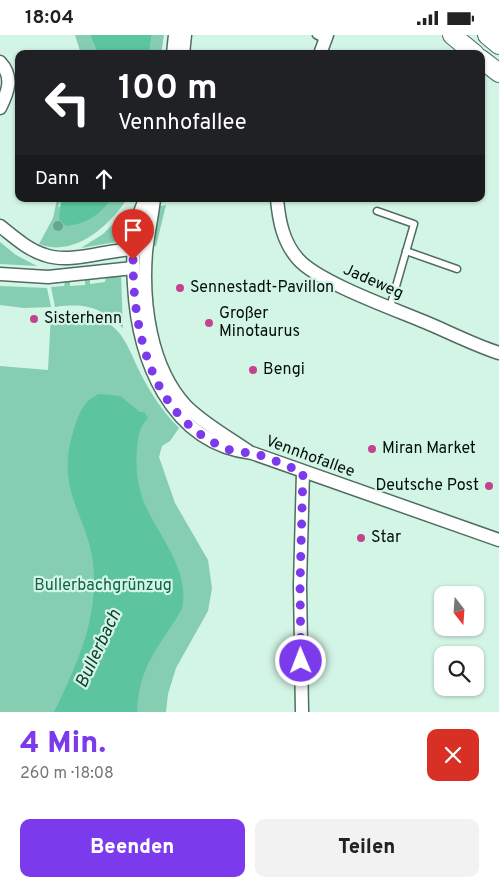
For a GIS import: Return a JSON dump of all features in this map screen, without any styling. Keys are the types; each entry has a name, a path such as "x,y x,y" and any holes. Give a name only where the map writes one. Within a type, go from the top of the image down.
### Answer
{"main road":[{"path":"452,35 470,50"},
{"path":"486,35 499,45"},
{"path":"485,62 499,73"}],"street":[{"path":"173,50 175,35"},
{"path":"183,50 185,35"},
{"path":"321,50 323,37"},
{"path":"0,62 6,71 10,83 0,108"},
{"path":"144,202 138,219 148,316 156,352 167,378 186,406 200,419 252,453"},
{"path":"153,202 133,269 134,298 141,339 151,370 166,398 192,427 213,441 234,451 252,453"},
{"name":"Jadeweg","path":"277,202 279,221 287,242 298,259 312,271 390,307 499,353"},
{"path":"0,226 25,245 48,256 70,257 140,249"},
{"path":"97,253 97,273"},
{"path":"0,274 48,277 133,269"},
{"name":"Vennhofallee","path":"252,453 499,540"},
{"path":"302,712 300,585 303,472"}],"lane":[{"path":"377,211 414,224 390,307"},
{"path":"406,251 457,269"}],"green space":[{"path":"75,35 90,35 96,50 80,50"},
{"path":"152,35 164,35 162,50 150,50"},
{"path":"56,202 60,202 58,207 91,202 125,202 100,229 89,237 65,247 39,244 53,218"},
{"path":"166,205 156,246 152,246 157,207"},
{"path":"126,211 122,241 81,248 103,234"},
{"path":"0,242 16,255 37,266 0,264"},
{"path":"121,275 123,328 107,315 92,308 84,306 55,307 51,287 64,286 65,282 70,282 70,286 85,285 85,280 90,280 90,284 105,282 106,277"},
{"path":"0,286 47,288 51,307 24,308 0,305"},
{"name":"Bullerbachgrünzug","path":"77,312 93,316 114,327 126,343 151,392 179,428 170,441 162,446 159,457 175,503 208,560 212,588 208,611 176,668 168,694 166,712 0,712 0,366 48,370 51,314"}],"water":[{"path":"90,35 152,35 150,50 96,50"},
{"path":"61,202 109,202 102,210 86,221 66,226 59,219"},
{"name":"Bullerbach","path":"99,394 120,396 140,412 144,412 148,418 141,428 138,440 136,464 138,480 144,502 178,569 182,582 182,609 158,646 146,669 139,695 137,712 54,712 82,647 91,613 94,578 92,557 88,538 70,489 68,471 69,450 79,416 86,403"}],"place":[{"name":"Sennestadt-Pavillon","path":"180,288"},
{"name":"Sisterhenn","path":"34,319"},
{"name":"Großer Minotaurus","path":"209,323"},
{"name":"Bengi","path":"253,370"},
{"name":"Miran Market","path":"372,449"},
{"name":"Deutsche Post","path":"489,486"},
{"name":"Star","path":"361,538"}],"route":[{"path":"133,260 134,298 141,339 151,370 166,398 192,427 213,441 234,451 252,453 303,472 300,585 301,661"}]}
